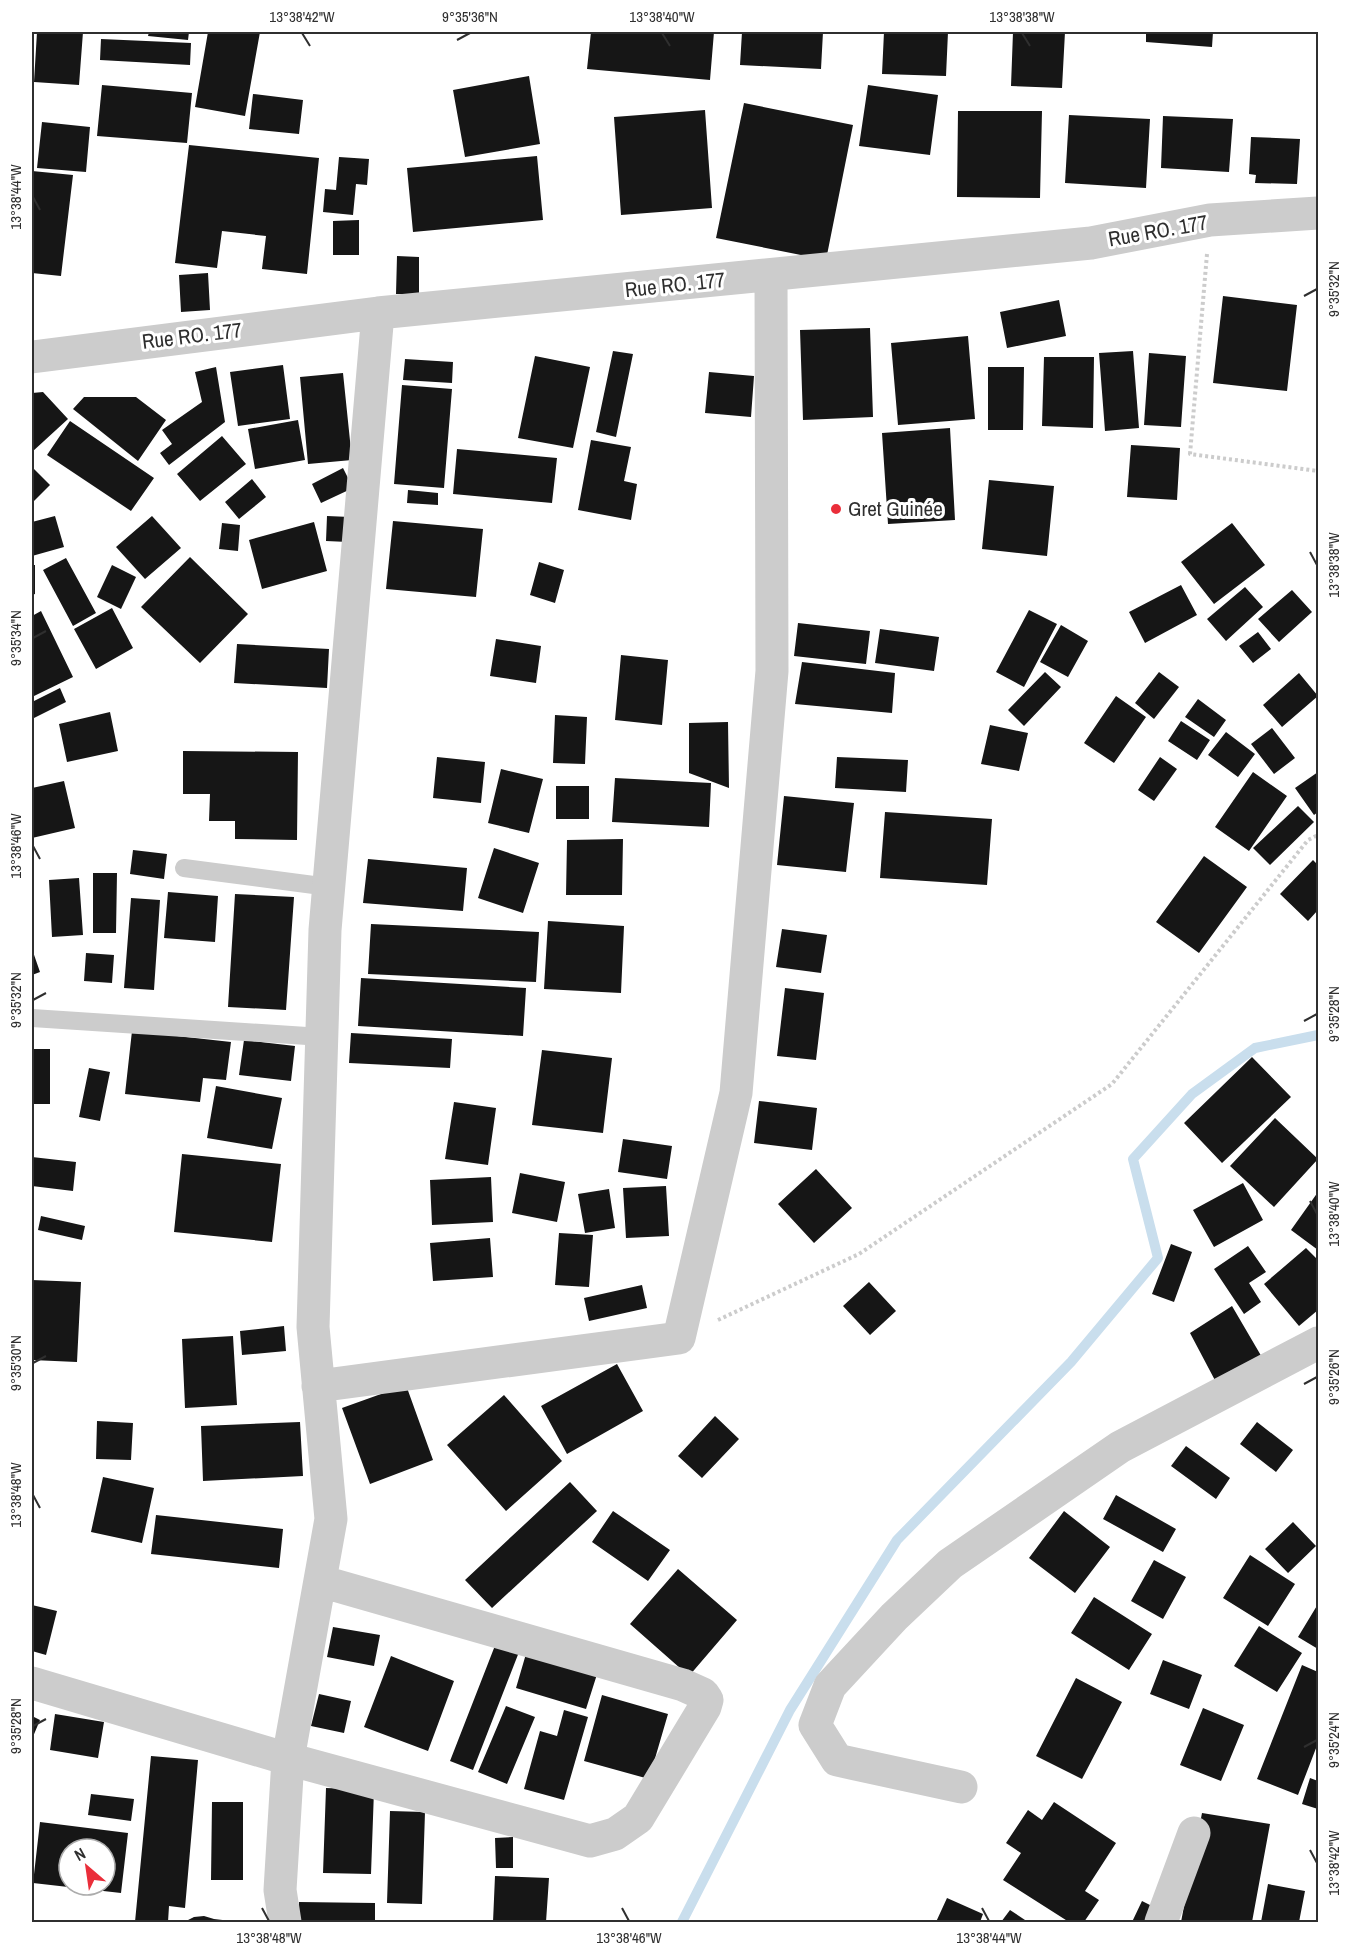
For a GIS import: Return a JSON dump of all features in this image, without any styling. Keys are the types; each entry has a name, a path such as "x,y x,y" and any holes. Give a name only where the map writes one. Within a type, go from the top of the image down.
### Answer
{"street":[{"name":"Rue RO. 177","path":"32,357 378,313 1090,243 1210,220 1316,217"},
{"path":"318,1386 679,1338 736,1093 772,671 771,275"},
{"path":"285,1923 280,1890 288,1759 331,1519 313,1327 325,930 378,313"},
{"path":"961,1786 837,1760 815,1725 830,1686 894,1617 950,1564 1120,1447 1318,1343"},
{"path":"32,1683 288,1759 590,1841 615,1834 638,1818 705,1707 707,1700 703,1694 683,1685 320,1581"},
{"path":"1161,1923 1194,1833"}],"lane":[{"path":"184,868 329,887"},
{"path":"32,1018 322,1037"}],"path":[{"path":"1210,220 1190,454 1318,471"},
{"path":"679,1338 859,1254 1112,1084 1308,840 1318,835"}],"building":[{"path":"37,32 83,32 79,85 34,82"},
{"path":"149,32 189,32 188,40 148,36"},
{"path":"208,32 260,32 245,116 195,107"},
{"path":"591,32 714,32 710,80 587,69"},
{"path":"742,32 823,32 821,69 740,65"},
{"path":"884,32 948,32 946,76 882,74"},
{"path":"1013,32 1065,32 1062,88 1011,86"},
{"path":"1146,32 1213,32 1212,47 1146,42"},
{"path":"101,39 191,43 190,65 100,60"},
{"path":"529,76 540,144 465,157 453,90"},
{"path":"102,85 192,93 187,143 97,136"},
{"path":"868,85 938,95 930,155 859,146"},
{"path":"253,94 303,100 299,134 249,129"},
{"path":"744,103 853,125 826,260 716,238"},
{"path":"705,110 712,208 621,215 614,117"},
{"path":"958,111 1042,111 1040,198 957,197"},
{"path":"1069,115 1150,119 1146,188 1065,183"},
{"path":"1163,116 1233,119 1229,172 1161,168"},
{"path":"42,122 90,127 86,172 37,168"},
{"path":"1251,137 1300,139 1297,184 1255,183 1256,175 1249,174"},
{"path":"189,145 319,158 307,274 262,269 266,236 222,231 217,268 175,263"},
{"path":"537,156 543,220 413,232 407,168"},
{"path":"339,157 369,159 367,185 356,184 353,215 323,212 325,189 336,190"},
{"path":"32,171 73,175 61,276 32,273"},
{"path":"359,220 359,255 333,255 333,221"},
{"path":"397,256 419,257 419,294 396,294"},
{"path":"208,273 210,310 181,312 179,275"},
{"path":"1223,296 1297,305 1287,391 1213,383"},
{"path":"1059,300 1066,336 1007,348 1000,312"},
{"path":"870,328 873,417 803,420 800,330"},
{"path":"968,336 975,419 898,425 891,343"},
{"path":"613,351 633,354 616,437 596,432"},
{"path":"1133,351 1139,428 1105,431 1099,353"},
{"path":"1149,353 1186,356 1181,427 1144,425"},
{"path":"535,356 590,367 573,448 518,438"},
{"path":"1044,357 1094,357 1093,428 1042,426"},
{"path":"405,359 453,362 452,383 403,380"},
{"path":"283,365 290,419 238,426 230,372"},
{"path":"216,367 225,422 169,465 160,453 172,444 162,430 202,402 195,372"},
{"path":"988,367 1024,367 1023,430 988,430"},
{"path":"709,372 754,376 751,417 705,413"},
{"path":"343,373 352,460 308,464 300,377"},
{"path":"402,385 452,389 444,488 394,484"},
{"path":"43,392 68,419 32,452 32,393"},
{"path":"84,397 136,397 166,420 138,461 73,409"},
{"path":"298,420 305,460 255,469 248,429"},
{"path":"70,421 154,478 131,511 47,455"},
{"path":"950,428 955,520 888,524 882,433"},
{"path":"222,436 246,464 200,501 177,474"},
{"path":"591,440 631,447 624,481 637,484 631,520 578,510"},
{"path":"1131,445 1180,448 1177,500 1127,497"},
{"path":"457,449 557,458 552,503 453,494"},
{"path":"32,467 50,485 32,503"},
{"path":"343,468 353,488 321,503 312,484"},
{"path":"252,479 266,497 239,519 225,502"},
{"path":"989,480 1054,486 1047,556 982,549"},
{"path":"408,490 438,493 438,505 407,503"},
{"path":"55,516 64,547 32,556 32,522"},
{"path":"152,516 181,548 145,579 116,547"},
{"path":"327,516 350,517 348,542 326,541"},
{"path":"393,521 483,529 476,597 386,589"},
{"path":"314,522 327,571 262,589 249,540"},
{"path":"222,523 240,525 238,551 219,549"},
{"path":"1232,523 1265,565 1214,604 1181,562"},
{"path":"190,557 248,614 200,663 141,607"},
{"path":"66,558 96,613 73,626 43,570"},
{"path":"539,562 564,570 555,603 530,595"},
{"path":"32,565 35,565 35,594 32,595"},
{"path":"112,565 136,577 121,609 97,597"},
{"path":"1181,585 1197,615 1145,643 1129,612"},
{"path":"1245,587 1263,607 1226,641 1207,619"},
{"path":"1292,590 1312,612 1279,642 1258,619"},
{"path":"112,608 133,648 96,669 74,629"},
{"path":"1029,610 1057,624 1024,687 996,672"},
{"path":"41,611 73,677 32,697 32,616"},
{"path":"798,623 870,631 866,664 794,656"},
{"path":"1061,625 1088,641 1068,677 1040,662"},
{"path":"880,629 939,637 934,671 875,663"},
{"path":"1258,632 1271,649 1253,663 1239,646"},
{"path":"496,639 541,646 536,683 490,676"},
{"path":"237,644 329,649 327,688 234,683"},
{"path":"621,655 668,660 662,725 615,720"},
{"path":"802,662 895,673 892,713 795,704"},
{"path":"1045,672 1061,687 1024,726 1008,710"},
{"path":"1159,672 1179,687 1154,719 1135,703"},
{"path":"1299,673 1318,696 1282,727 1263,705"},
{"path":"60,688 66,702 32,719 32,702"},
{"path":"1116,696 1146,717 1114,763 1084,743"},
{"path":"1198,699 1226,720 1214,737 1185,717"},
{"path":"110,712 118,751 67,762 59,724"},
{"path":"555,715 587,717 585,764 553,763"},
{"path":"1181,721 1210,740 1197,760 1168,741"},
{"path":"728,722 729,788 689,773 689,723"},
{"path":"990,725 1028,733 1019,771 981,764"},
{"path":"1272,728 1295,758 1274,774 1251,744"},
{"path":"1226,732 1255,754 1238,777 1208,755"},
{"path":"183,751 298,752 297,840 235,839 235,821 209,821 210,794 183,794"},
{"path":"437,757 485,762 481,803 433,798"},
{"path":"837,757 908,760 906,792 835,788"},
{"path":"1160,757 1177,769 1154,801 1138,790"},
{"path":"501,769 543,779 529,833 488,823"},
{"path":"1253,772 1287,796 1249,851 1215,827"},
{"path":"1318,772 1318,812 1314,815 1295,788"},
{"path":"615,778 711,783 709,827 612,822"},
{"path":"64,781 75,828 32,838 32,788"},
{"path":"556,786 589,786 589,819 556,819"},
{"path":"784,796 854,803 846,872 777,865"},
{"path":"1298,806 1314,822 1270,865 1253,848"},
{"path":"885,812 992,819 987,885 880,878"},
{"path":"623,839 622,895 566,895 567,840"},
{"path":"494,848 539,863 523,913 478,898"},
{"path":"133,850 167,854 164,879 130,874"},
{"path":"1204,856 1247,887 1199,953 1156,922"},
{"path":"368,859 467,868 463,911 363,903"},
{"path":"1313,860 1318,865 1318,910 1308,921 1280,894"},
{"path":"93,873 117,873 116,933 93,933"},
{"path":"79,878 83,935 52,937 49,880"},
{"path":"168,892 218,896 215,942 164,938"},
{"path":"235,894 294,897 286,1010 228,1007"},
{"path":"131,898 160,900 154,990 124,988"},
{"path":"548,921 624,926 621,993 544,989"},
{"path":"371,924 539,932 536,982 368,974"},
{"path":"782,929 827,935 821,973 776,967"},
{"path":"32,949 40,972 32,975"},
{"path":"86,953 114,955 112,983 84,981"},
{"path":"361,978 526,988 523,1036 358,1026"},
{"path":"785,988 824,993 816,1060 777,1056"},
{"path":"132,1031 231,1042 226,1080 203,1078 200,1102 125,1094"},
{"path":"351,1033 452,1039 450,1068 349,1063"},
{"path":"244,1040 295,1046 291,1081 239,1075"},
{"path":"32,1049 50,1049 50,1104 32,1104"},
{"path":"542,1050 612,1058 603,1133 532,1125"},
{"path":"1252,1057 1291,1097 1222,1163 1184,1123"},
{"path":"89,1068 110,1072 100,1121 79,1117"},
{"path":"216,1086 282,1098 272,1149 207,1138"},
{"path":"759,1101 817,1108 812,1150 754,1143"},
{"path":"454,1102 496,1108 488,1165 445,1159"},
{"path":"1275,1118 1318,1159 1274,1207 1230,1166"},
{"path":"623,1139 672,1146 667,1179 618,1172"},
{"path":"182,1154 281,1164 272,1242 174,1232"},
{"path":"32,1157 76,1162 73,1191 32,1186"},
{"path":"816,1169 852,1208 814,1243 778,1204"},
{"path":"520,1173 565,1182 557,1222 512,1213"},
{"path":"491,1177 493,1222 432,1225 430,1180"},
{"path":"1243,1183 1263,1220 1214,1247 1193,1210"},
{"path":"666,1186 669,1236 626,1238 623,1188"},
{"path":"609,1189 615,1228 585,1233 578,1194"},
{"path":"1318,1192 1318,1250 1291,1230"},
{"path":"41,1216 85,1226 82,1240 38,1230"},
{"path":"559,1233 593,1235 589,1287 555,1285"},
{"path":"490,1238 493,1277 433,1281 430,1243"},
{"path":"1171,1244 1192,1252 1174,1302 1152,1294"},
{"path":"1248,1246 1266,1272 1249,1283 1261,1302 1244,1314 1214,1269"},
{"path":"1306,1248 1318,1260 1318,1310 1299,1326 1264,1284"},
{"path":"32,1280 81,1282 77,1362 32,1360"},
{"path":"869,1282 896,1311 870,1335 843,1306"},
{"path":"642,1285 647,1308 589,1321 584,1298"},
{"path":"1232,1306 1263,1359 1218,1386 1190,1333"},
{"path":"284,1326 286,1351 242,1355 240,1331"},
{"path":"233,1336 237,1405 185,1408 182,1339"},
{"path":"617,1364 643,1411 567,1454 541,1406"},
{"path":"406,1385 433,1460 370,1484 342,1408"},
{"path":"504,1395 562,1461 506,1511 447,1445"},
{"path":"715,1416 739,1439 702,1478 678,1456"},
{"path":"97,1421 133,1423 131,1460 96,1459"},
{"path":"300,1422 303,1476 203,1481 201,1426"},
{"path":"1257,1422 1293,1450 1276,1472 1240,1444"},
{"path":"1186,1446 1230,1478 1216,1499 1171,1466"},
{"path":"103,1477 154,1488 142,1543 91,1532"},
{"path":"570,1482 597,1511 492,1608 465,1580"},
{"path":"1116,1495 1176,1529 1163,1552 1103,1519"},
{"path":"613,1511 670,1550 648,1581 592,1542"},
{"path":"1064,1511 1110,1547 1075,1593 1029,1558"},
{"path":"156,1515 283,1529 279,1568 151,1554"},
{"path":"1293,1522 1316,1546 1288,1573 1265,1549"},
{"path":"1250,1555 1295,1584 1268,1626 1223,1598"},
{"path":"1154,1560 1186,1577 1163,1619 1131,1601"},
{"path":"678,1569 737,1620 689,1676 630,1624"},
{"path":"1094,1597 1152,1634 1129,1670 1071,1633"},
{"path":"1318,1604 1318,1649 1298,1637"},
{"path":"32,1605 57,1611 46,1655 32,1651"},
{"path":"1259,1626 1302,1653 1277,1692 1234,1666"},
{"path":"333,1627 380,1635 374,1666 327,1657"},
{"path":"496,1643 519,1652 473,1770 450,1761"},
{"path":"528,1647 599,1668 586,1709 516,1688"},
{"path":"391,1656 454,1681 428,1751 364,1727"},
{"path":"1163,1660 1202,1675 1189,1709 1150,1694"},
{"path":"1302,1665 1318,1672 1318,1743 1298,1795 1257,1779"},
{"path":"1076,1678 1122,1702 1082,1779 1036,1756"},
{"path":"319,1694 351,1701 344,1733 311,1726"},
{"path":"602,1695 668,1714 649,1779 584,1761"},
{"path":"506,1706 535,1717 507,1784 478,1772"},
{"path":"1203,1708 1244,1725 1221,1781 1180,1765"},
{"path":"564,1710 588,1717 564,1800 524,1789 540,1731 557,1736"},
{"path":"55,1714 104,1722 98,1758 50,1750"},
{"path":"32,1716 40,1720 32,1739"},
{"path":"151,1756 198,1760 185,1908 169,1906 168,1922 135,1922"},
{"path":"1310,1778 1318,1781 1318,1809 1302,1804"},
{"path":"326,1788 374,1790 371,1874 323,1873"},
{"path":"91,1794 134,1799 131,1821 88,1815"},
{"path":"212,1802 243,1802 243,1880 211,1880"},
{"path":"1054,1802 1116,1843 1085,1891 1099,1900 1084,1922 1069,1922 1003,1880 1021,1853 1006,1843 1028,1810 1042,1820"},
{"path":"390,1811 425,1812 422,1904 387,1903"},
{"path":"1202,1813 1270,1824 1252,1922 1181,1922"},
{"path":"40,1822 128,1833 121,1893 117,1893 117,1837 57,1837 57,1886 33,1883"},
{"path":"513,1837 513,1868 496,1868 495,1838"},
{"path":"495,1876 549,1878 546,1922 493,1922"},
{"path":"1268,1884 1305,1891 1299,1922 1261,1922"},
{"path":"947,1898 983,1914 980,1922 936,1922"},
{"path":"1142,1901 1162,1911 1157,1922 1132,1922"},
{"path":"299,1902 375,1903 375,1922 299,1922"},
{"path":"1010,1910 1028,1922 1001,1922"},
{"path":"204,1916 231,1922 184,1922 194,1917"}],"waterway":[{"path":"682,1922 790,1710 897,1540 1071,1362 1158,1258 1133,1159 1192,1094 1255,1048 1318,1035"}],"place":[{"name":"Gret Guinée","path":"836,509"}]}
